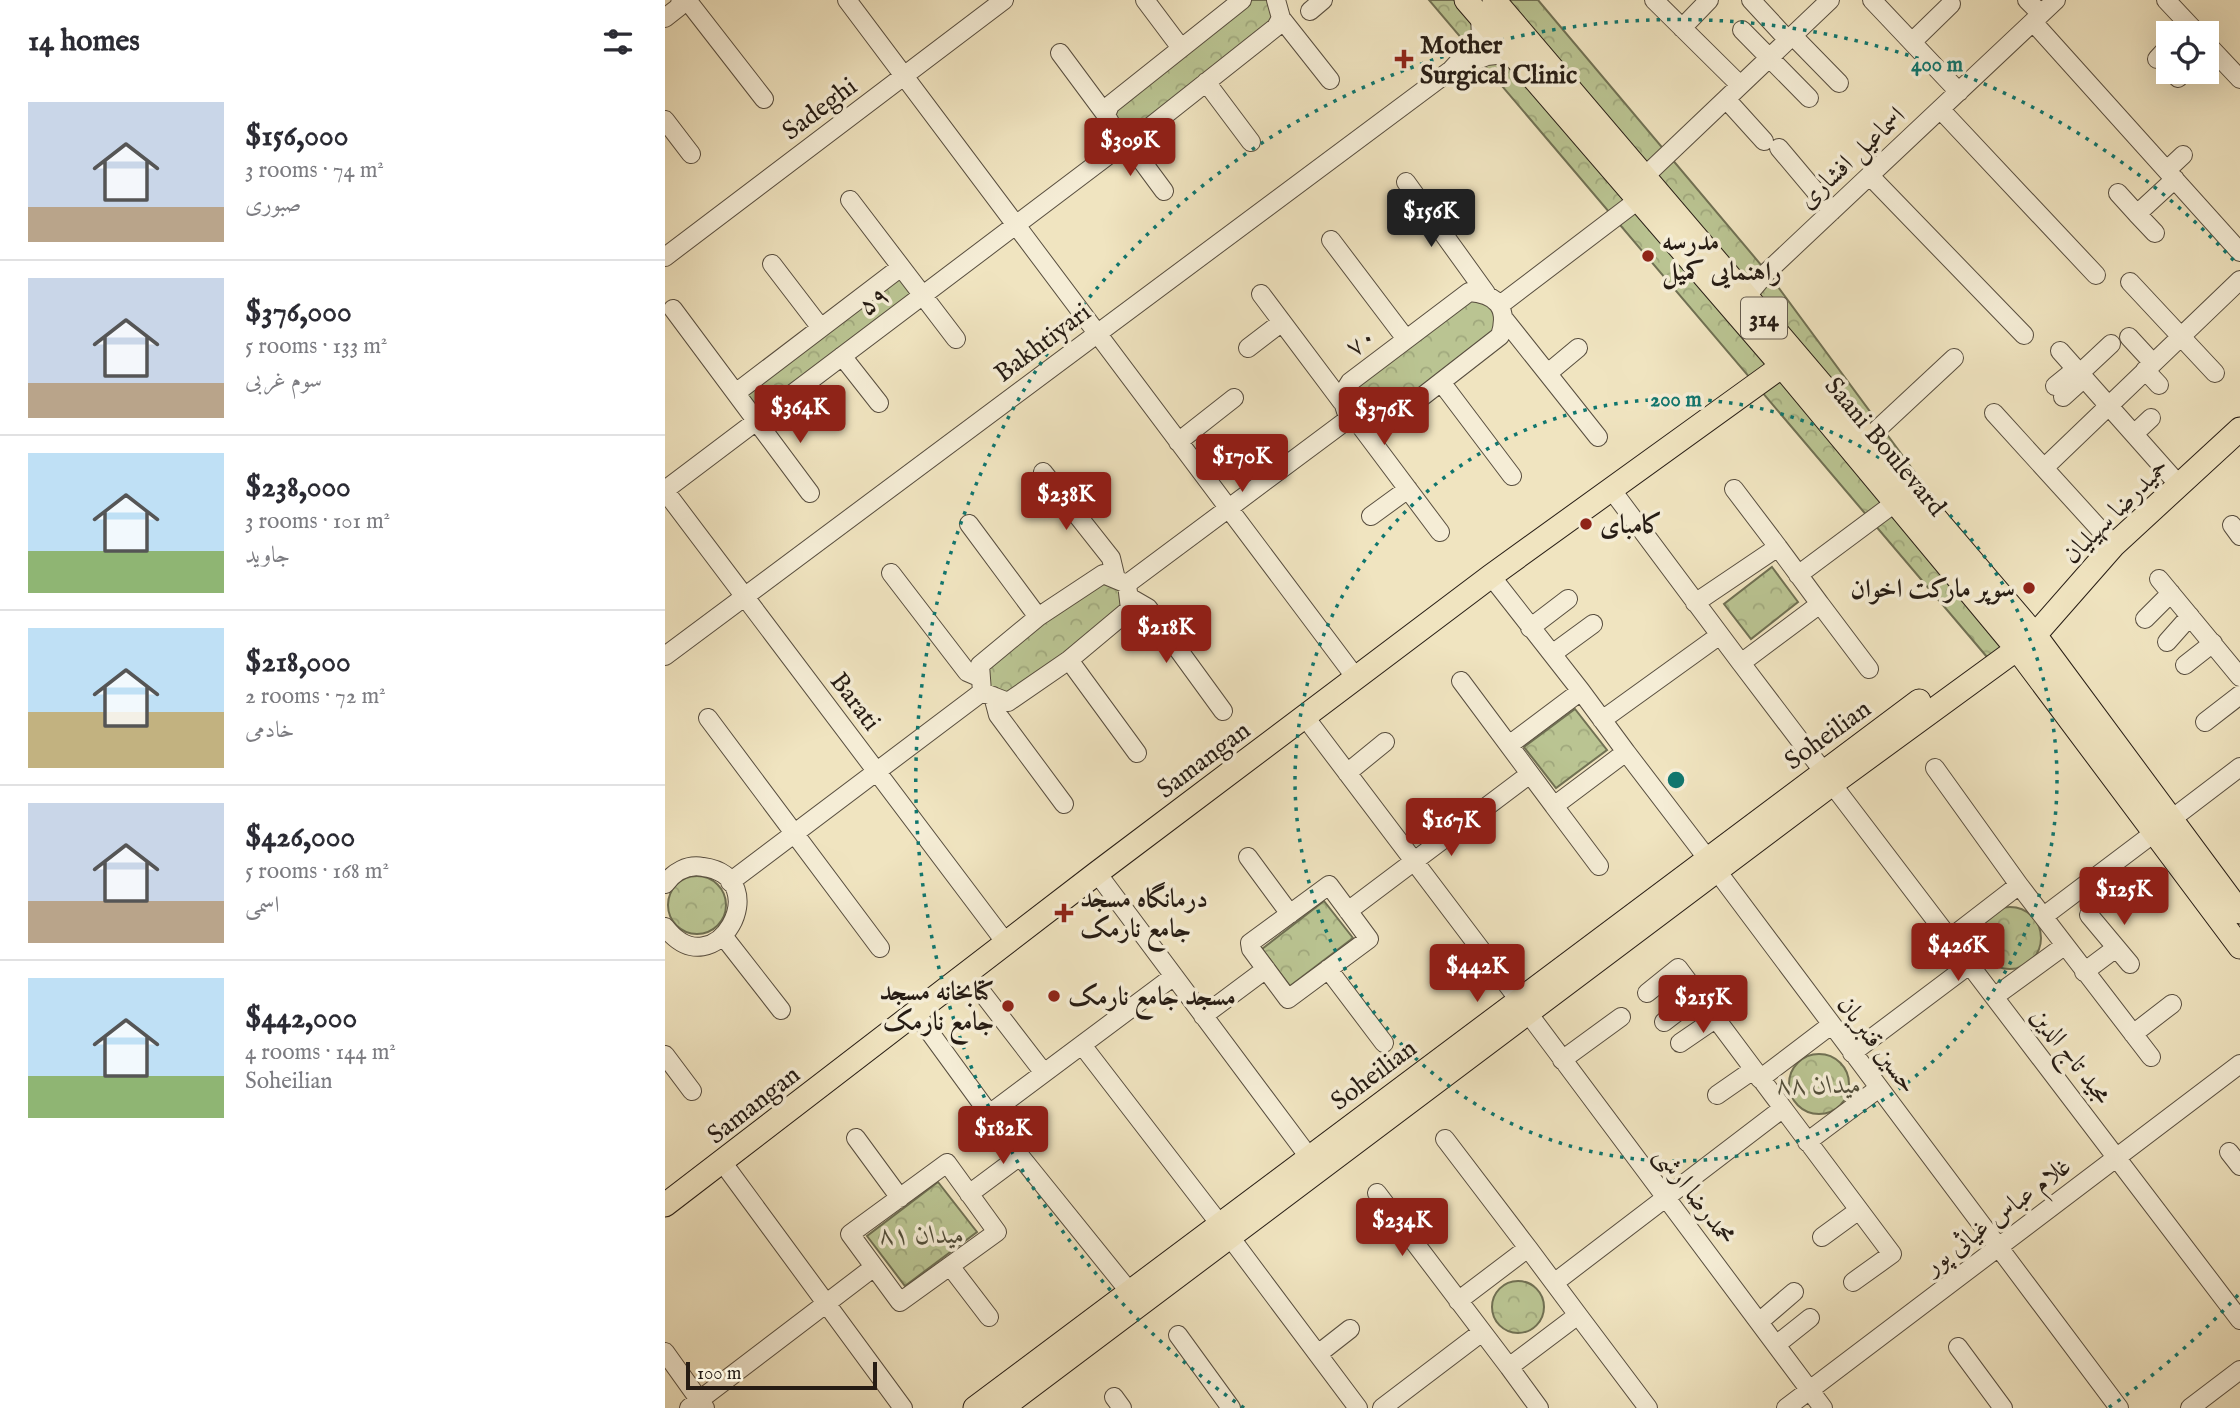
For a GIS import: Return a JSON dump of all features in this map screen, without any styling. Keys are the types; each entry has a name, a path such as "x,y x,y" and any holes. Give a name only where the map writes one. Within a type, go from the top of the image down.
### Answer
{"main road":[{"name":"Saani Boulevard","path":"1480,5 1512,53 1638,200 1739,303 1789,361 1896,502 2021,636"},
{"name":"Saani Boulevard","path":"1480,5 1644,177 1739,303"},
{"name":"Saani Boulevard","path":"1789,361 1867,439 2021,636 2162,827 2240,947"},
{"name":"Samangan","path":"665,1205 1097,873 1491,576 1789,361"},
{"name":"حمیدرضا سهیلیان","path":"2021,636 2114,545 2240,429"},
{"name":"Soheilian","path":"975,1408 1134,1298 2021,636"},
{"name":"Saani Boulevard","path":"2162,827 2240,912"},
{"name":"Soheilian","path":"1002,1408 1134,1298"}],"street":[{"path":"665,18 679,7 681,0"},
{"path":"687,0 764,99"},
{"path":"847,0 1356,678"},
{"name":"Sadeghi","path":"665,257 1005,0"},
{"path":"1145,0 1181,48"},
{"path":"1106,115 1117,98 1243,0"},
{"path":"1276,0 1282,18 1330,80"},
{"path":"1654,0 1741,85"},
{"path":"1682,28 1709,0"},
{"path":"1751,0 1839,83"},
{"path":"1872,0 1959,92"},
{"path":"2027,0 2037,18 2240,252"},
{"name":"اسماعیل افشاری","path":"1739,303 1832,211 2056,0"},
{"path":"2166,0 2182,21"},
{"path":"1644,177 1791,38 1822,3"},
{"path":"1912,42 1951,4"},
{"path":"1451,70 1481,37 1480,5"},
{"path":"956,339 922,295 1127,141 1142,135 1276,27 1282,18"},
{"path":"1742,30 1809,98"},
{"path":"1060,53 1114,130 1127,141 1164,191"},
{"path":"1451,70 1487,56 1512,53"},
{"path":"2219,59 2240,79"},
{"name":"Bakhtiyari","path":"665,656 1451,70"},
{"path":"1206,82 1251,142"},
{"path":"1726,99 1832,211"},
{"path":"1940,109 2096,275"},
{"path":"665,120 691,154"},
{"path":"2137,214 2171,175 2183,155"},
{"path":"1870,176 2024,335"},
{"path":"1406,182 1598,437"},
{"path":"2118,194 2155,233"},
{"path":"850,200 901,267"},
{"path":"1497,306 1638,200"},
{"path":"1331,240 1406,339"},
{"path":"772,264 821,328"},
{"name":"۵۹","path":"665,490 922,295 901,267 737,392"},
{"path":"2044,468 2240,280"},
{"path":"2130,282 2215,373"},
{"name":"۷۰","path":"1352,416 1343,392 1350,382 1406,339 1469,292 1497,306"},
{"path":"1261,294 1440,532"},
{"path":"1352,416 1374,430 1387,424 1500,336 1497,306"},
{"path":"673,309 758,419 810,493"},
{"path":"1248,348 1282,322"},
{"path":"2129,337 2159,385"},
{"path":"2059,392 2111,344"},
{"path":"1548,373 1578,348"},
{"path":"2060,351 2179,485"},
{"path":"842,356 879,403"},
{"path":"1867,439 1954,358"},
{"path":"1441,382 1512,476"},
{"path":"1178,442 1234,398"},
{"path":"1994,413 2114,545"},
{"path":"1124,586 1352,416"},
{"path":"2134,434 2151,418"},
{"path":"891,573 967,672 985,689 1008,702 1069,660 1130,609 1124,586 1111,558 1044,472"},
{"path":"1371,516 1408,489"},
{"path":"1611,489 1695,603 1778,547"},
{"path":"1734,489 1869,669"},
{"name":"Barati","path":"665,490 1006,943"},
{"path":"1798,575 1896,502"},
{"path":"969,524 1038,617"},
{"path":"1064,804 998,715 985,689 980,665 1038,617 1103,574 1124,586 1148,608 1223,711"},
{"path":"1491,576 1581,691 1509,745"},
{"path":"2159,579 2240,677"},
{"path":"2145,620 2171,593"},
{"path":"1531,628 1568,599"},
{"name":"مجید تاج الدین","path":"1695,603 2240,1320"},
{"path":"1741,663 1820,604"},
{"path":"2167,642 2190,616"},
{"path":"1552,654 1593,624"},
{"path":"1602,720 1720,635"},
{"path":"2185,665 2213,643"},
{"path":"1069,660 1137,752"},
{"path":"1461,681 1599,866"},
{"path":"730,882 985,689"},
{"name":"حسین قنبریان","path":"1581,691 2119,1408"},
{"path":"2205,722 2240,695"},
{"name":"محمدرضا ارشی","path":"1305,717 1823,1408"},
{"path":"708,718 880,948"},
{"path":"1347,773 1385,742"},
{"path":"1554,806 1626,752"},
{"path":"2044,916 2240,767"},
{"path":"1935,768 2064,946 2151,1057"},
{"path":"1348,911 1530,774"},
{"path":"1248,857 1290,914"},
{"path":"665,929 675,939 700,946 724,937 737,916 738,904 730,882 710,868 686,868 668,872"},
{"path":"1097,873 1314,1163"},
{"path":"1329,885 1348,911 1369,939 1288,999 1251,949 1250,943 1329,885"},
{"path":"1949,939 2019,885"},
{"path":"2089,915 2130,964"},
{"path":"724,937 781,1010"},
{"path":"1994,998 2064,946"},
{"path":"2084,972 2116,948"},
{"path":"1852,1053 1969,965"},
{"path":"1647,993 1678,968 1892,1254 1853,1282"},
{"path":"1203,1016 1266,969"},
{"path":"1328,970 1384,1043"},
{"path":"967,973 1044,1073"},
{"path":"988,1115 1174,976"},
{"path":"1664,1022 1698,996"},
{"path":"2133,1034 2172,1003"},
{"path":"915,1012 988,1115 1134,1298"},
{"path":"1562,1060 1621,1017"},
{"path":"1680,1043 1715,1019"},
{"path":"1717,1095 1756,1074 1831,1025"},
{"path":"1082,1045 1358,1408"},
{"path":"665,1055 692,1091"},
{"name":"غلام عباس غیاثی ‌پور","path":"1786,1408 2240,1063"},
{"path":"1807,1142 1879,1088"},
{"path":"1554,1283 1667,1200 1782,1109"},
{"path":"856,1139 900,1198"},
{"path":"1445,1139 1648,1408"},
{"path":"969,1194 1020,1156"},
{"path":"723,1163 903,1408"},
{"path":"947,1163 969,1194 997,1232 900,1302 850,1234 947,1163"},
{"path":"1377,1193 1539,1408"},
{"path":"1822,1237 1859,1210"},
{"path":"1458,1301 1528,1248"},
{"path":"950,1266 989,1317"},
{"path":"665,1352 698,1405 874,1267"},
{"path":"1759,1322 1794,1292"},
{"path":"1509,1367 1578,1315"},
{"path":"1776,1345 1810,1318"},
{"path":"1318,1354 1350,1329"},
{"path":"1382,1408 1482,1332"},
{"path":"1178,1335 1231,1408"},
{"path":"1958,1348 2003,1408"},
{"path":"2190,1408 2240,1370"}],"green space":[{"path":"1242,0 1276,0 1281,18 1127,141 1110,105"},
{"path":"1429,0 1466,0 2017,649 1987,657"},
{"path":"1494,0 1538,0 1767,272 2035,635"},
{"path":"901,267 922,295 758,419 737,392"},
{"path":"1469,292 1486,293 1505,320 1387,424 1362,428 1343,392"},
{"path":"1772,567 1798,602 1751,639 1724,604"},
{"path":"1103,574 1127,584 1130,609 1008,702 982,692 980,665"},
{"path":"1575,709 1607,750 1556,788 1524,747"},
{"path":"691,876 703,876 713,880 722,889 726,911 718,926 703,934 691,934 681,930 672,921 668,911 668,899 672,889 681,880"},
{"path":"1324,901 1353,938 1290,986 1262,949"},
{"path":"2010,907 2032,916 2041,938 2032,960 2010,969 1988,960 1979,938 1988,916"},
{"name":"میدان ۸۸","path":"1813,1054 1825,1054 1841,1062 1847,1072 1847,1096 1841,1106 1825,1114 1813,1114 1797,1106 1789,1090 1789,1078 1797,1062"},
{"name":"میدان ۸۱","path":"938,1182 977,1232 905,1286 867,1236"},
{"path":"1518,1281 1528,1283 1536,1289 1542,1297 1542,1317 1536,1325 1528,1331 1518,1333 1508,1331 1500,1325 1494,1317 1492,1307 1494,1297 1500,1289 1508,1283"}],"place":[{"name":"Mother Surgical Clinic","path":"1404,59"},
{"name":"مدرسه راهنمایی کمیل","path":"1648,256"},
{"name":"کامبای","path":"1586,524"},
{"name":"سوپر مارکت اخوان","path":"2029,588"},
{"name":"درمانگاه مسجد جامع نارمک","path":"1064,913"},
{"name":"مسجد جامع نارمک","path":"1054,996"},
{"name":"کتابخانه مسجد جامع نارمک","path":"1008,1006"}]}
